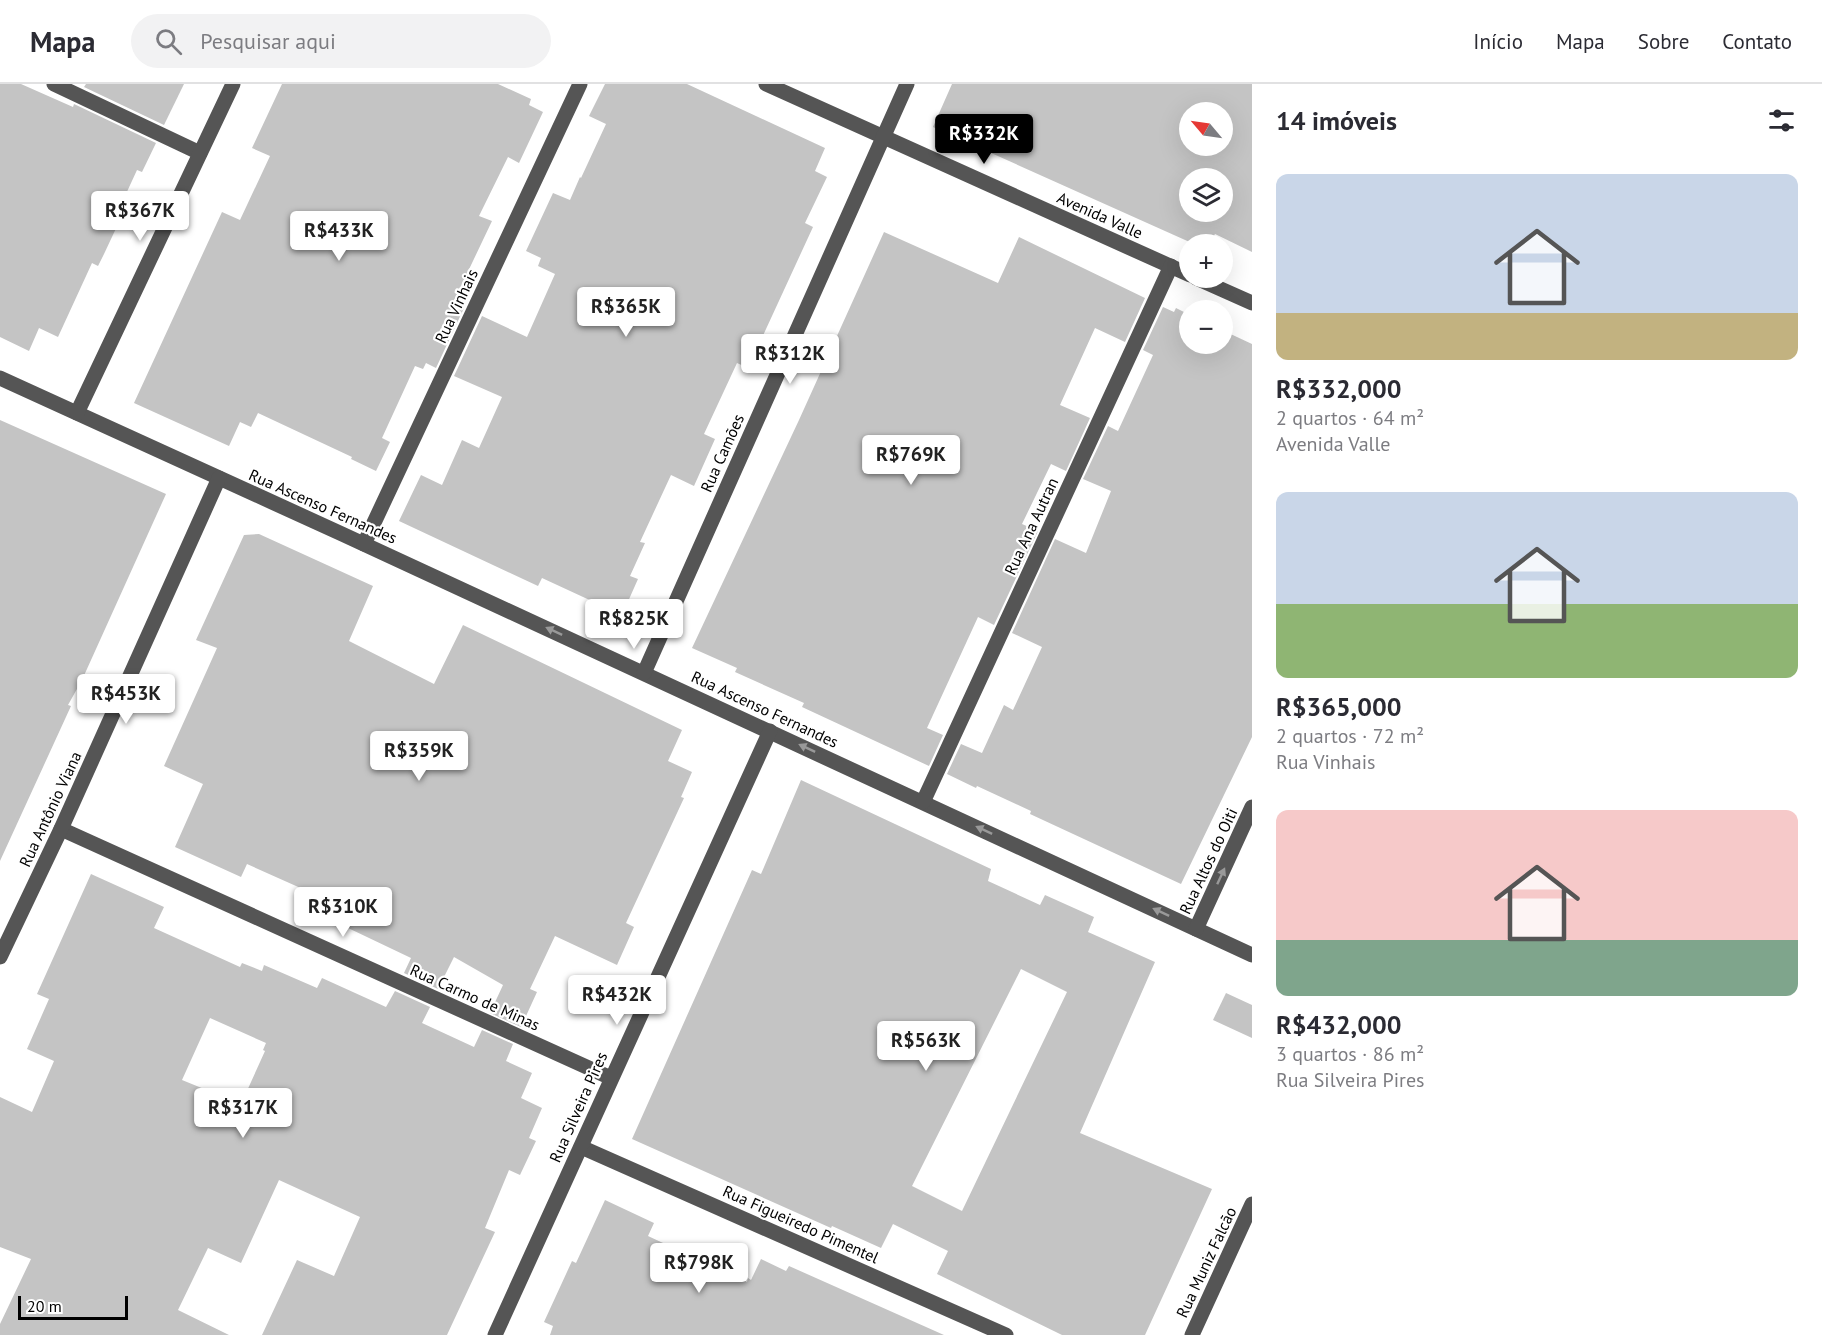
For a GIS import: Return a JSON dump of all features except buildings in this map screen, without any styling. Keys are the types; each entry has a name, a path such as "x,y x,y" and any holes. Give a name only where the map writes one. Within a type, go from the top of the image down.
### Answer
{"street":[{"path":"54,84 200,153"},
{"path":"77,413 232,84"},
{"name":"Rua Vinhais","path":"364,544 580,84"},
{"name":"Avenida Valle","path":"766,84 1179,269"},
{"name":"Rua Camões","path":"644,673 907,84"},
{"name":"Rua Ana Autran","path":"922,802 1171,266"},
{"path":"1218,288 1252,303"},
{"name":"Rua Ascenso Fernandes","path":"0,378 1252,955"},
{"name":"Rua Antônio Viana","path":"0,957 61,829 219,478"},
{"name":"Rua Silveira Pires","path":"495,1335 770,731"},
{"name":"Rua Altos do Oiti","path":"1196,929 1252,807"},
{"name":"Rua Carmo de Minas","path":"61,829 611,1078"},
{"name":"Rua Figueiredo Pimentel","path":"581,1147 1006,1335"},
{"name":"Rua Muniz Falcão","path":"1192,1335 1252,1204"}]}
